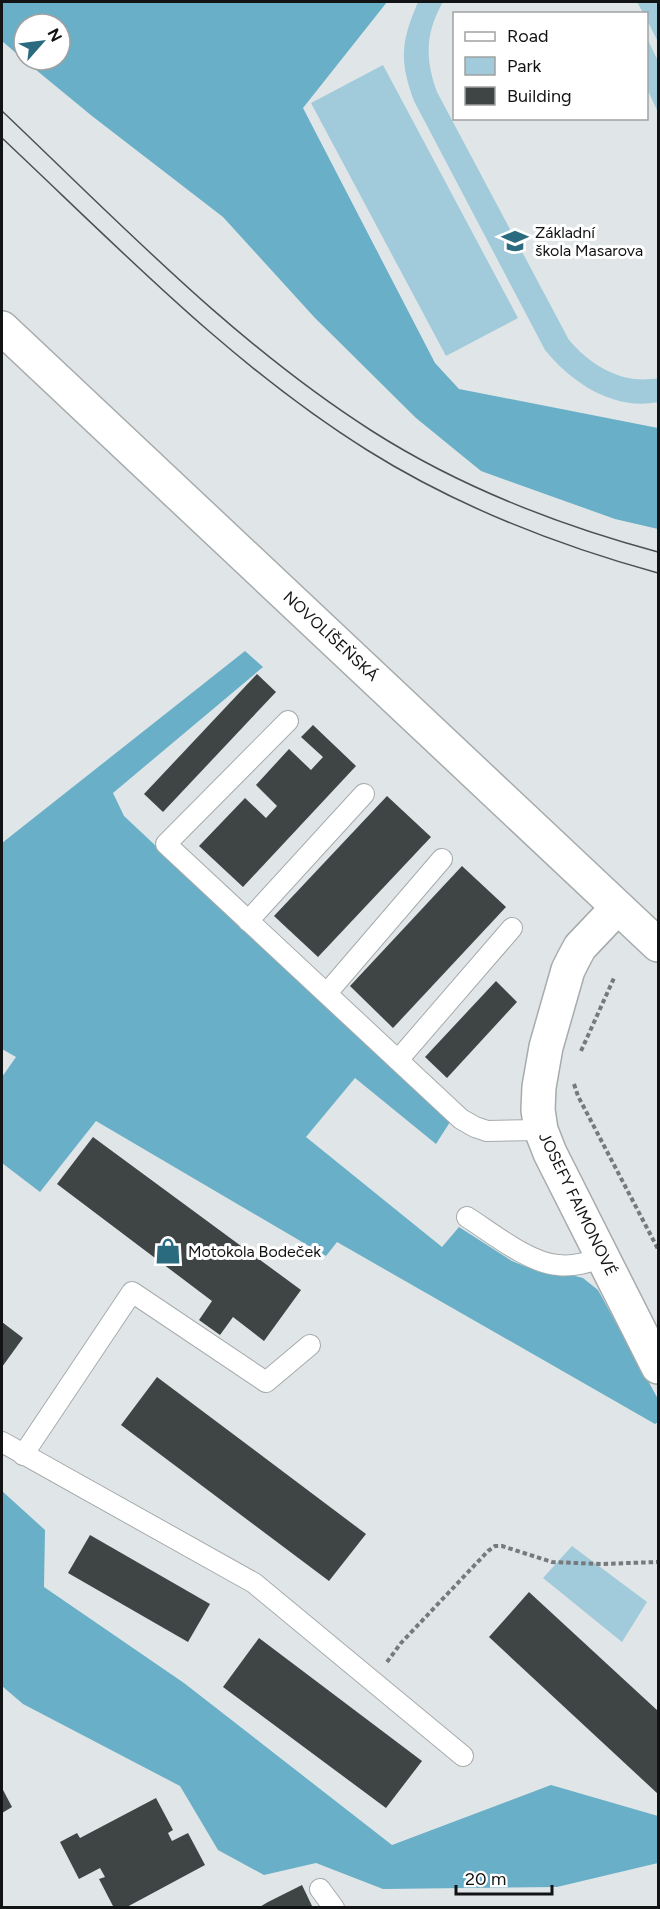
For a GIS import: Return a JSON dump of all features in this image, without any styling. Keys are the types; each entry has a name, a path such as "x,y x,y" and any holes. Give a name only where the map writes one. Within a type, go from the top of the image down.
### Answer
{"street":[{"name":"NOVOLÍŠEŇSKÁ","path":"2,328 658,945"},
{"name":"JOSEFY FAIMONOVÉ","path":"617,908 580,947 568,969 546,1047 539,1087 538,1110 541,1130 561,1176 658,1367"}],"lane":[{"path":"288,721 166,844 461,1119 487,1131 541,1130"},
{"path":"248,921 363,795"},
{"path":"327,993 442,859"},
{"path":"398,1060 512,928"},
{"path":"467,1217 535,1260 557,1266 579,1265 604,1257"},
{"path":"23,1455 132,1292 266,1382 310,1345"},
{"path":"2,1442 254,1583 463,1756"},
{"path":"320,1889 334,1908"}],"path":[{"path":"580,1054 614,978"},
{"path":"573,1076 578,1096 658,1249"},
{"path":"372,1682 401,1643 495,1546 502,1546 552,1562 601,1564 658,1562"}],"green space":[{"path":"418,2 443,2 433,24 429,46 430,68 437,92 569,340 587,358 620,376 632,379 658,378 658,402 642,404 626,402 595,392 568,373 545,350 414,101 406,74 404,51 408,29"},
{"path":"637,2 658,2 658,42 648,22 648,12 642,12"},
{"path":"648,40 658,61 658,112 648,91"},
{"path":"383,65 518,318 446,356 311,103"},
{"path":"572,1546 647,1602 622,1642 543,1578"}],"shaded area":[{"path":"2,2 387,2 303,108 435,363 459,389 658,428 658,529 615,519 481,471 416,418 315,318 223,217 39,72 72,72 72,12 12,12 12,50 2,41"},
{"path":"245,651 263,667 113,793 124,816 450,1122 436,1144 355,1078 306,1137 442,1247 459,1227 512,1261 539,1272 567,1274 583,1278 598,1290 658,1399 658,1422 655,1424 337,1242 326,1256 96,1121 40,1192 2,1163 2,1077 16,1057 2,1049 2,843"},
{"path":"2,1491 45,1530 44,1587 184,1683 392,1845 551,1785 658,1816 658,1863 557,1887 383,1889 316,1863 264,1875 218,1850 180,1786 23,1704 2,1686"}],"building":[{"path":"257,674 276,692 163,812 144,794"},
{"path":"313,725 356,766 243,887 199,846 245,798 266,818 277,806 256,785 289,749 311,770 323,757 301,737"},
{"path":"387,796 431,837 318,957 274,916"},
{"path":"462,866 506,907 393,1028 350,986"},
{"path":"496,981 517,1002 447,1078 425,1057"},
{"path":"93,1137 301,1290 264,1341 233,1317 220,1335 199,1320 212,1301 57,1184"},
{"path":"2,1322 23,1338 2,1367"},
{"path":"157,1377 366,1534 329,1581 121,1425"},
{"path":"90,1535 210,1604 188,1642 68,1573"},
{"path":"529,1592 658,1711 658,1794 489,1637"},
{"path":"259,1638 422,1761 386,1808 223,1687"},
{"path":"2,1788 12,1807 2,1813"},
{"path":"156,1798 173,1830 168,1833 172,1841 188,1833 205,1865 125,1908 114,1908 99,1879 105,1877 100,1868 79,1879 60,1842 77,1833 80,1838"},
{"path":"302,1885 313,1908 258,1908 268,1902"}],"tram line":[{"path":"2,111 225,321 321,397 405,451 475,487 547,517 658,552"},
{"path":"2,138 222,343 317,417 401,471 472,507 545,537 658,573"}],"place":[{"name":"Základní škola Masarova","path":"515,241"},
{"name":"Motokola Bodeček","path":"168,1251"}]}
